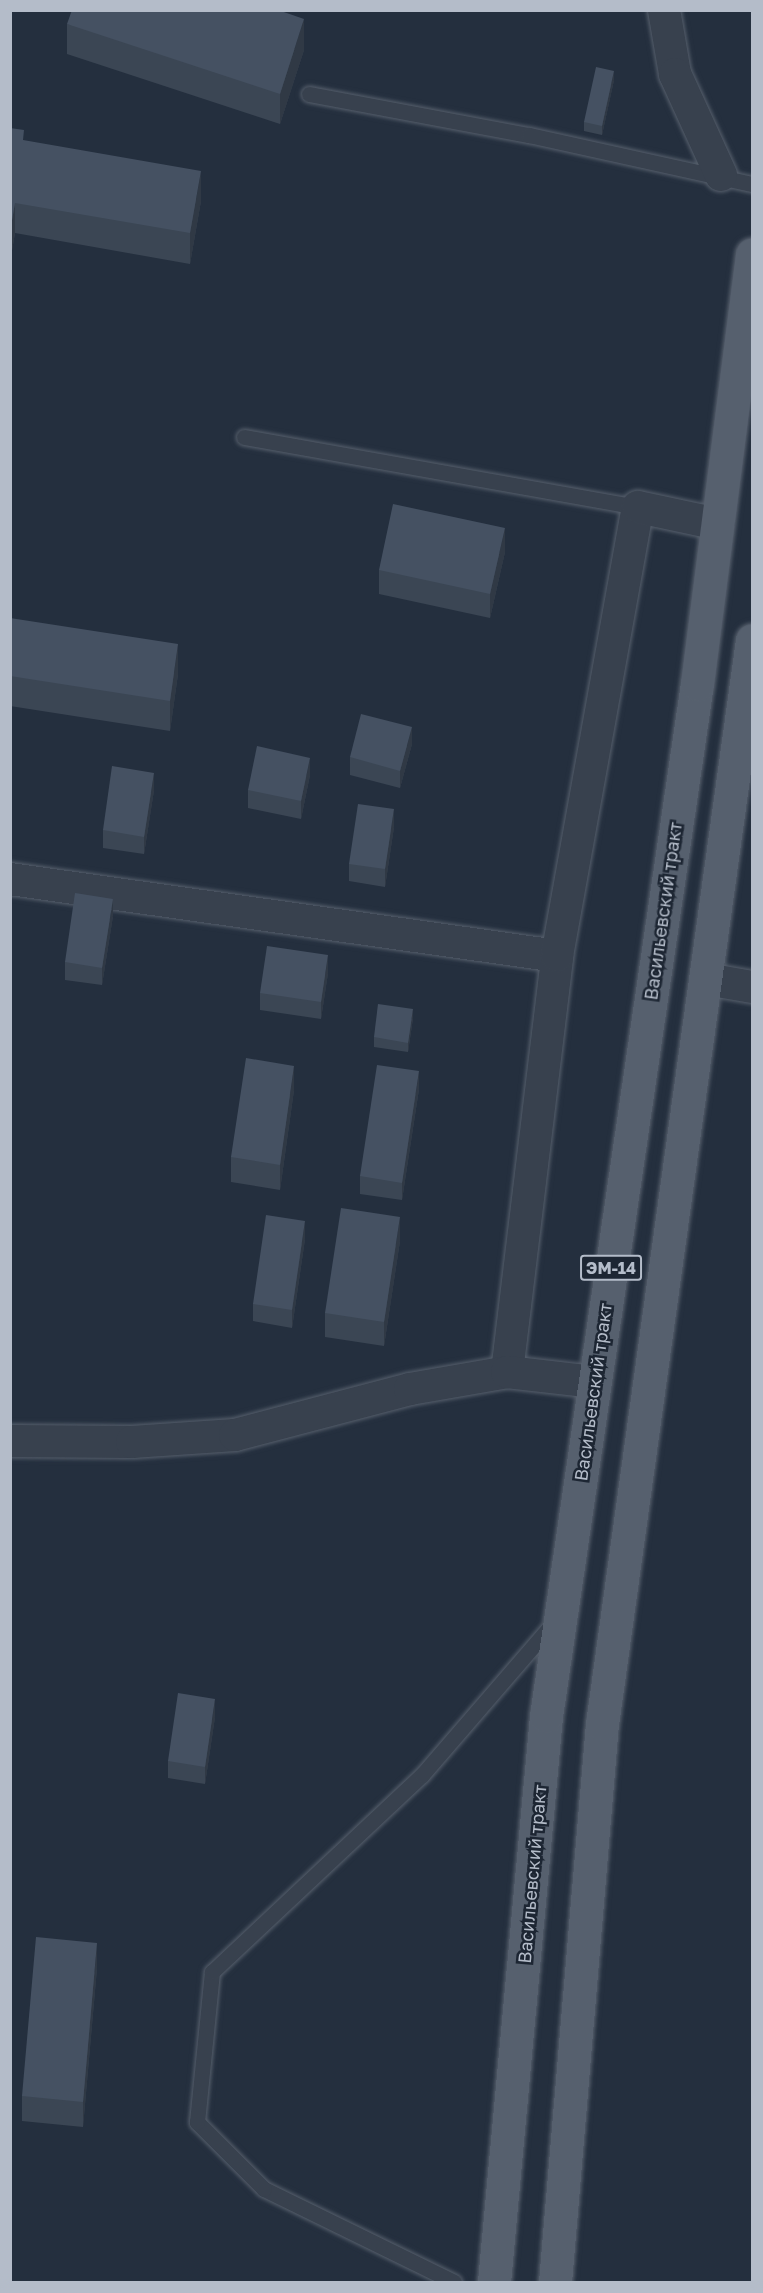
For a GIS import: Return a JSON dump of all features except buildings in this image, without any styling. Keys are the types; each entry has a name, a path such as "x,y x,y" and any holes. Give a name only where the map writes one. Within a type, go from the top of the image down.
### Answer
{"main road":[{"name":"Васильевский тракт","path":"494,2283 546,1716 718,524 753,255"},
{"name":"ЭМ-14","path":"555,2283 602,1724 753,640"}],"street":[{"path":"664,10 675,74 721,176"},
{"path":"507,1372 557,956 638,507 718,524"},
{"path":"10,879 557,956"},
{"path":"706,980 753,987"},
{"path":"10,1441 132,1442 235,1435 410,1389 507,1372 595,1382"}],"lane":[{"path":"309,94 753,184"},
{"path":"244,437 638,507"},
{"path":"454,2283 264,2189 197,2122 212,1972 422,1775 559,1616"}]}
